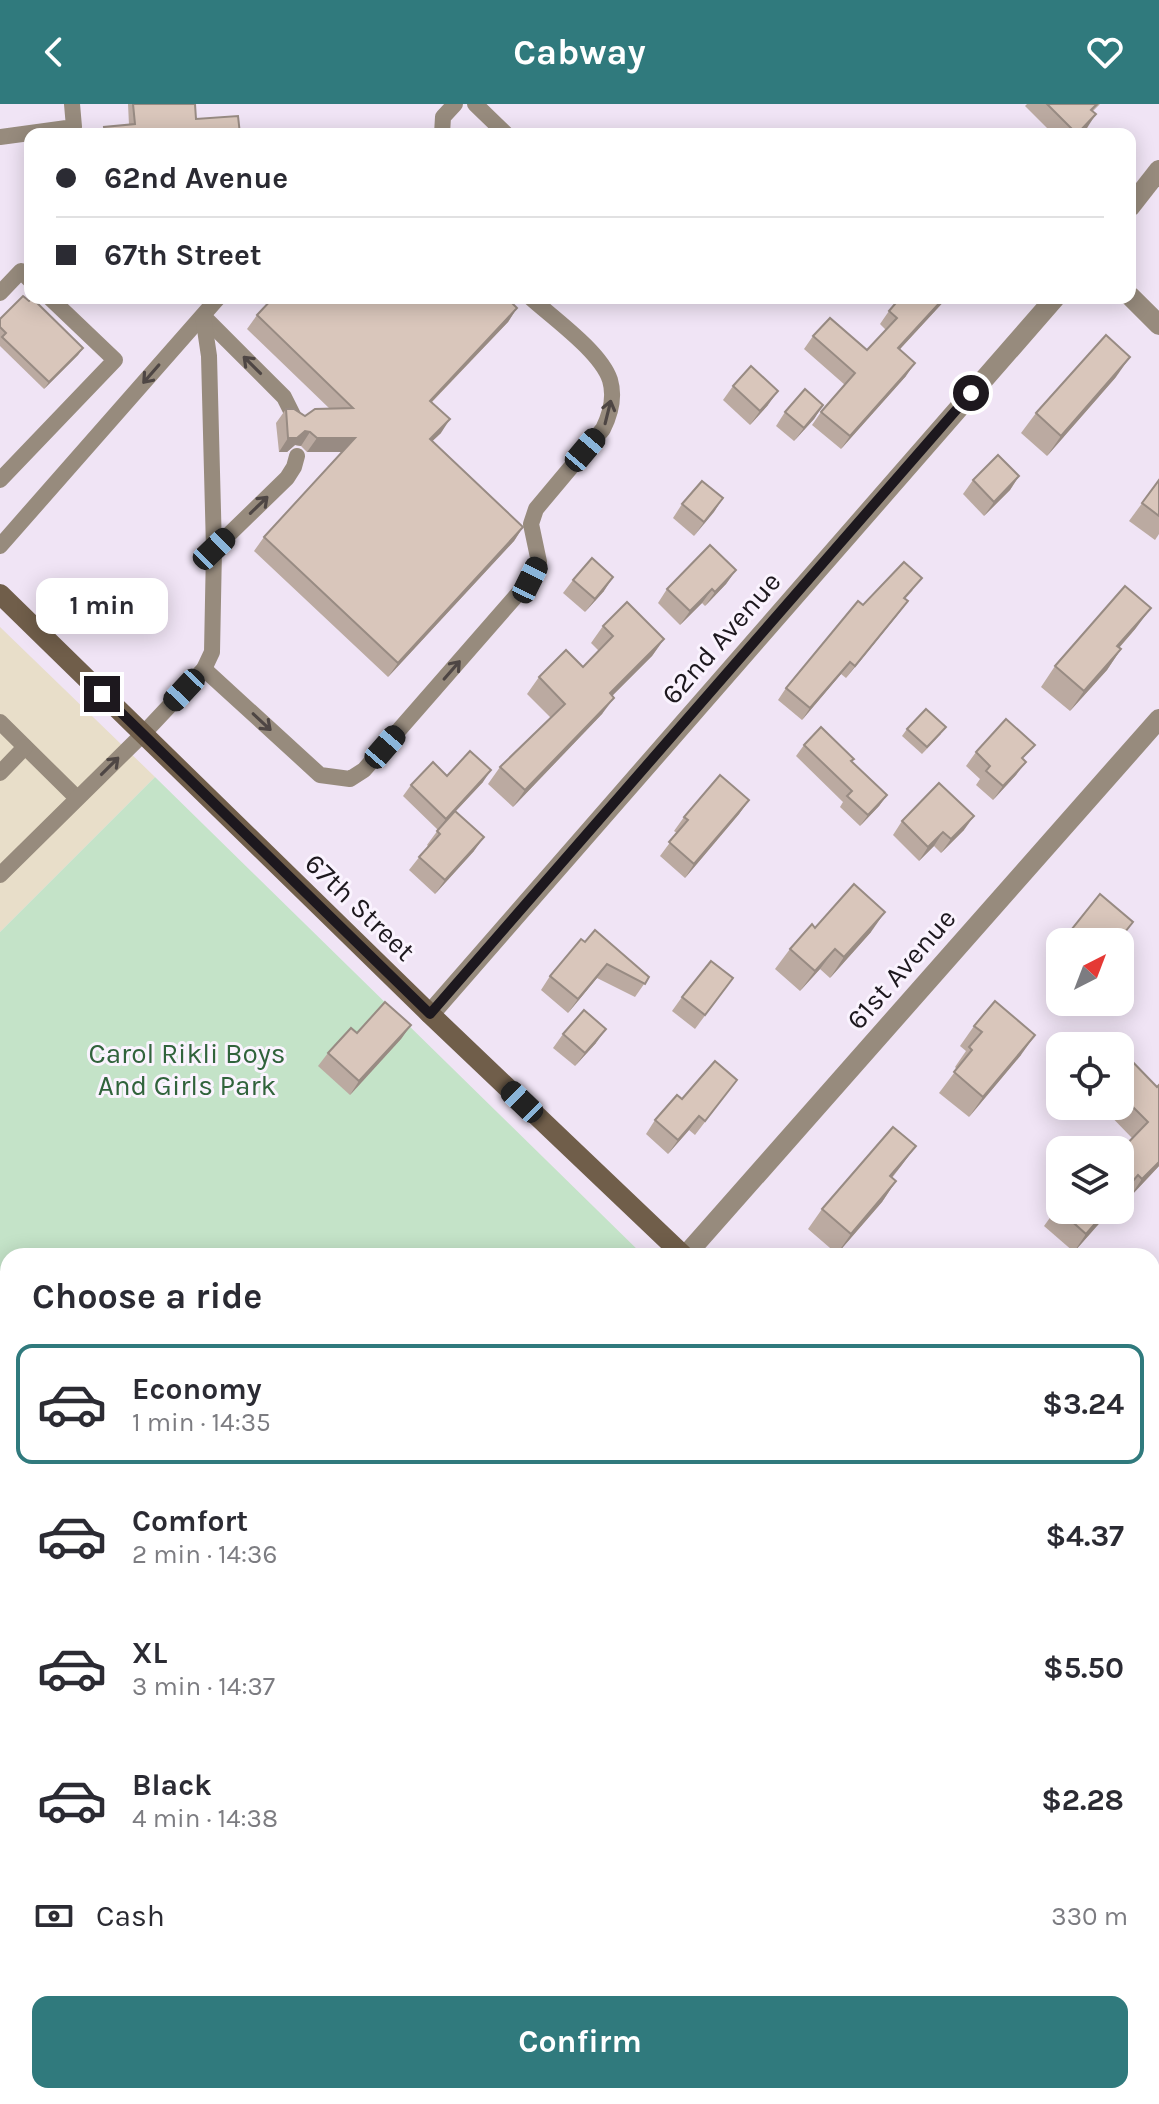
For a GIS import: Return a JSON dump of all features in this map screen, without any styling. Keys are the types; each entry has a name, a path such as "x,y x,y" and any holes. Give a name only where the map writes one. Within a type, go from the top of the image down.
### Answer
{"street":[{"path":"1136,199 1159,170"},
{"path":"1136,302 1159,325"},
{"name":"62nd Avenue","path":"430,1014 1050,304"},
{"name":"67th Street","path":"0,594 430,1014 677,1248"},
{"name":"61st Avenue","path":"692,1248 1159,719"}],"lane":[{"path":"67,128 74,127 72,104"},
{"path":"442,128 443,117 455,104"},
{"path":"475,104 500,128"},
{"path":"0,137 24,134"},
{"path":"0,293 21,271 24,274"},
{"path":"0,480 115,360 56,304"},
{"path":"0,546 213,304"},
{"path":"204,669 320,775 350,779 364,770 530,580 539,562 531,524 536,509 603,429 610,415 610,379 595,357 538,304"},
{"path":"203,316 284,397 295,419"},
{"path":"0,875 143,734 204,669 212,652 214,549 209,356 203,316"},
{"path":"214,549 287,478 297,456"},
{"path":"0,722 77,798"},
{"path":"0,773 25,747"}],"shaded area":[{"path":"0,627 155,777 0,932"}],"green space":[{"name":"Carol Rikli Boys And Girls Park","path":"155,777 636,1248 0,1248 0,932"}],"building":[{"path":"133,104 195,104 196,119 238,116 239,128 104,127 135,124"},
{"path":"1047,104 1097,104 1091,110 1096,114 1083,128 1071,128"},
{"path":"23,296 24,304 38,304 83,348 49,382 2,337 6,333 0,327 0,319"},
{"path":"267,304 513,304 517,308 430,401 450,419 430,439 523,527 398,663 264,537 355,438 317,438 305,431 297,438 288,438 286,409 294,409 305,416 315,409 353,408 257,315"},
{"path":"895,304 938,304 898,348 915,363 850,436 821,412 855,373 813,336 830,318 867,350 897,318 889,311"},
{"path":"1106,335 1130,357 1061,436 1036,413"},
{"path":"751,366 778,391 760,411 733,386"},
{"path":"805,389 823,405 804,428 785,412"},
{"path":"998,455 1019,476 994,502 973,480"},
{"path":"1159,480 1159,516 1142,503"},
{"path":"702,481 723,498 704,522 682,504"},
{"path":"710,545 736,570 715,592 712,589 690,611 667,589"},
{"path":"592,558 613,577 595,599 573,580"},
{"path":"904,562 922,578 904,598 908,601 855,666 850,662 810,708 786,688 858,601 863,605"},
{"path":"1125,586 1151,608 1117,646 1121,649 1084,691 1055,666"},
{"path":"627,602 664,639 610,693 614,698 525,790 500,767 565,704 539,677 566,650 583,667 613,636 603,626"},
{"path":"926,709 946,727 927,747 907,729"},
{"path":"1006,719 1035,745 1022,758 1026,762 1003,786 986,771 990,766 976,752"},
{"path":"821,727 887,795 868,815 847,796 852,791 804,745"},
{"path":"470,751 491,770 446,819 411,785 433,762 447,776"},
{"path":"720,775 749,800 694,864 669,842 688,820 684,817"},
{"path":"939,783 974,816 951,839 943,832 928,847 902,821"},
{"path":"455,811 484,837 445,880 419,857"},
{"path":"854,884 885,912 844,957 835,949 815,971 790,949 812,924 815,928"},
{"path":"1100,894 1133,922 1128,928 1073,928"},
{"path":"595,930 649,977 645,984 607,964 578,999 550,976 581,939 585,942"},
{"path":"711,961 733,978 705,1015 682,997"},
{"path":"995,1001 1035,1035 983,1097 954,1072 982,1032 974,1026"},
{"path":"385,1002 411,1025 359,1081 328,1053 351,1028 357,1033"},
{"path":"584,1010 606,1029 585,1053 563,1034"},
{"path":"715,1061 737,1080 705,1121 699,1116 678,1140 655,1120 677,1095 682,1099"},
{"path":"1134,1063 1157,1087 1159,1085 1159,1162 1142,1179 1138,1175 1134,1180 1134,1136 1148,1122 1134,1108"},
{"path":"893,1127 916,1146 890,1176 896,1181 851,1234 822,1209"},
{"path":"1075,1224 1095,1224 1086,1234"}],"route":[{"path":"102,694 430,1014 971,393"}]}
